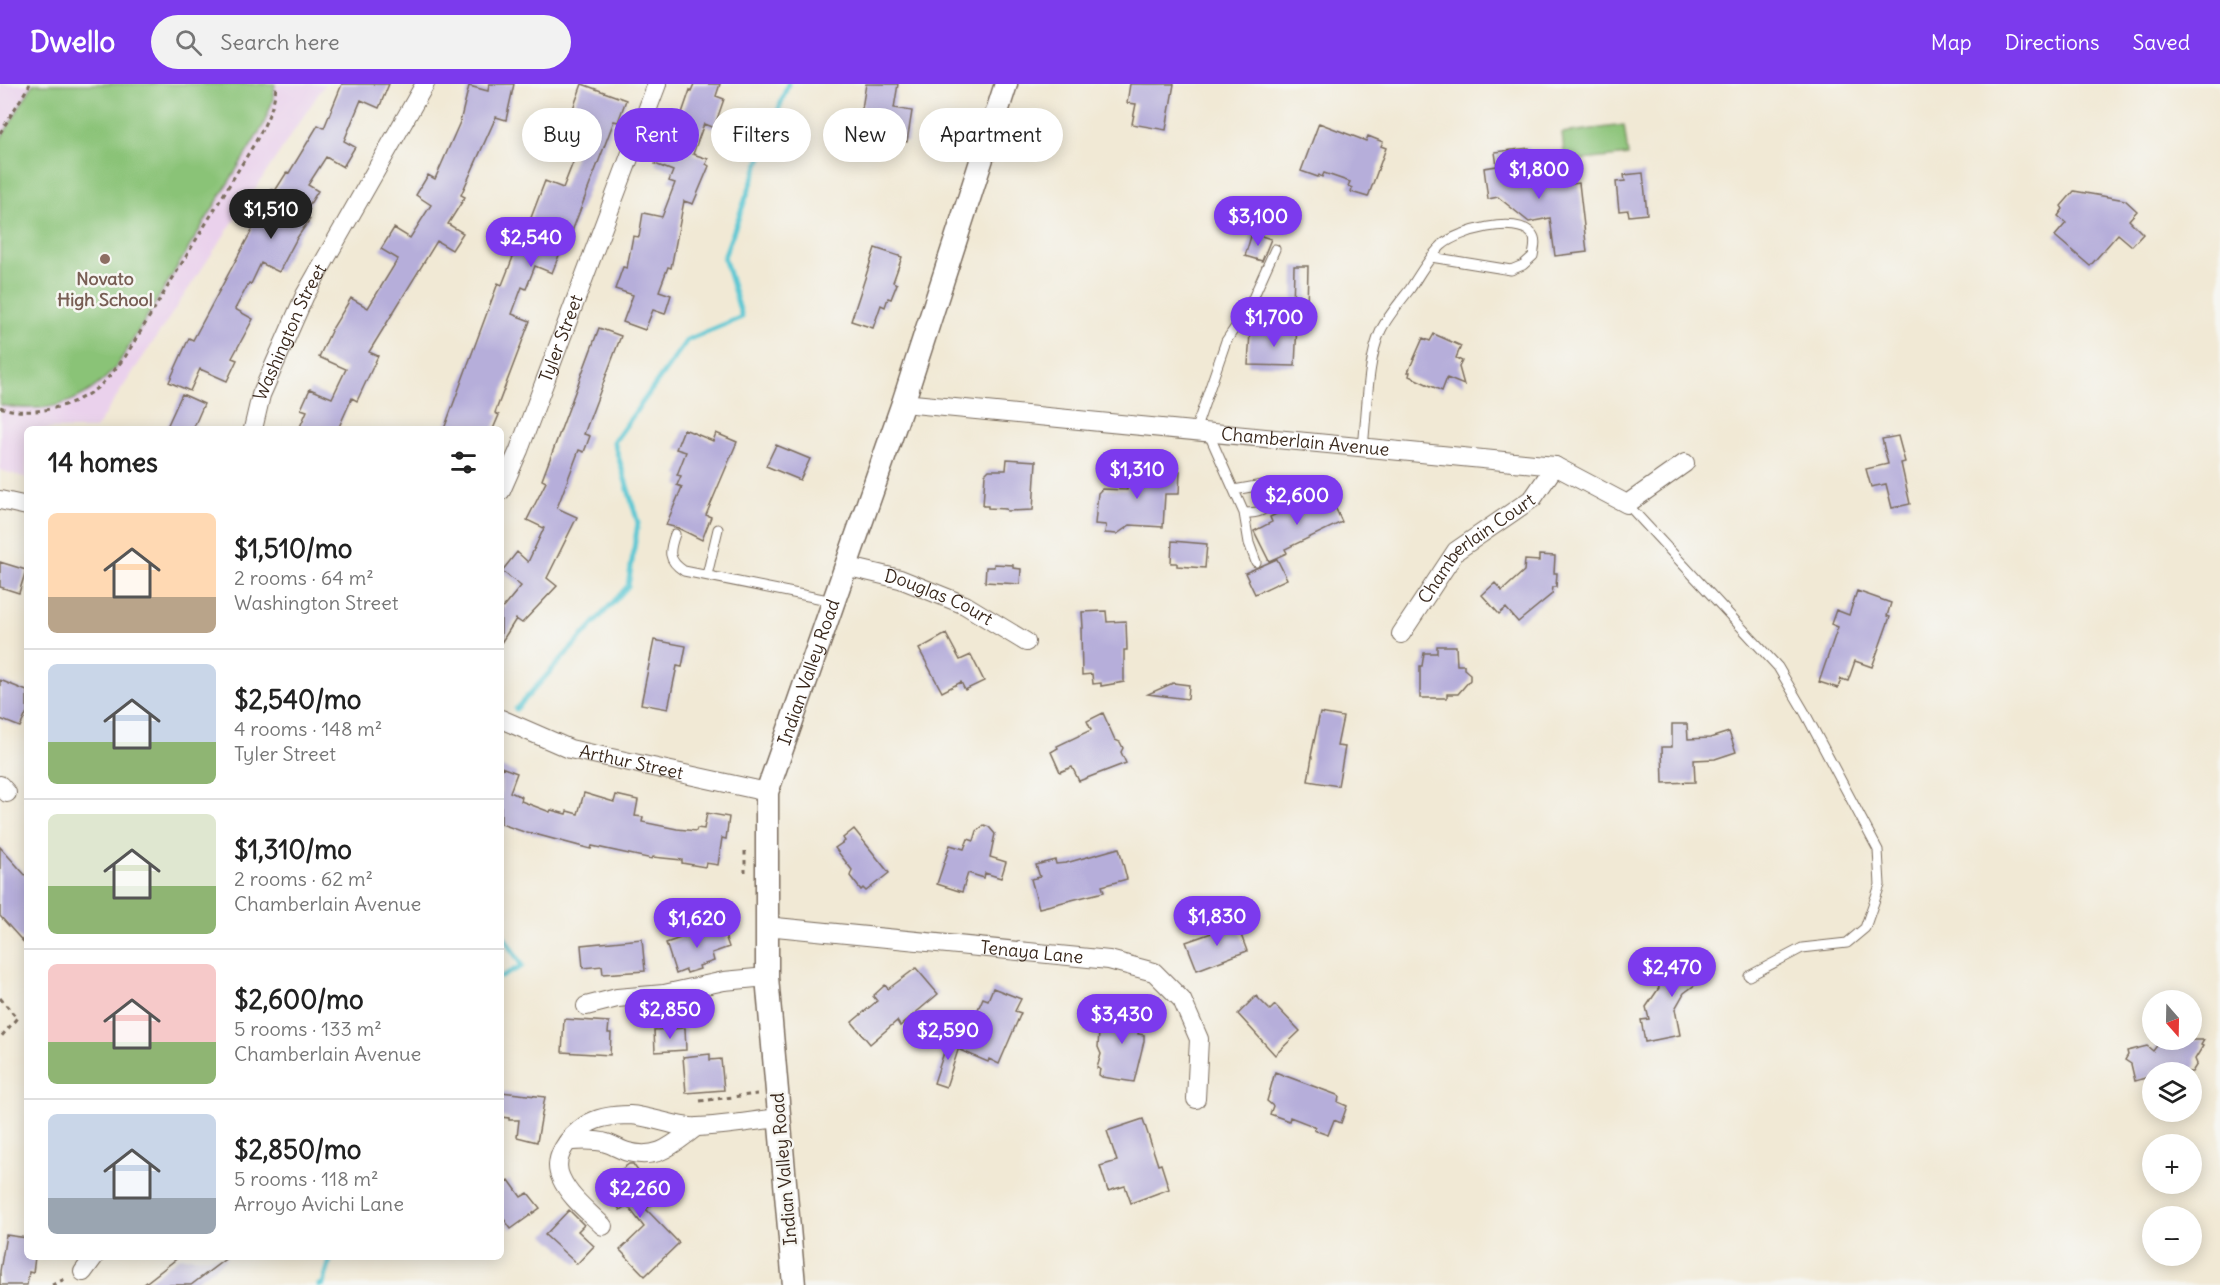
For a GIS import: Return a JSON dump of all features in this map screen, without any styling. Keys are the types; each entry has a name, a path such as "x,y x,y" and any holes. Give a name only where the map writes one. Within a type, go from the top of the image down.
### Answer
{"street":[{"name":"Washington Street","path":"254,426 261,395 305,295 425,84"},
{"name":"Tyler Street","path":"504,484 519,450 657,84"},
{"name":"Indian Valley Road","path":"794,1285 767,977 767,792 903,403 1006,84"},
{"name":"Chamberlain Avenue","path":"903,403 1556,466 1627,504"},
{"path":"1627,504 1685,463"},
{"name":"Chamberlain Court","path":"1401,634 1456,551 1533,498 1556,466"},
{"path":"0,500 24,505"},
{"name":"Douglas Court","path":"845,566 900,579 965,605 1026,642"},
{"name":"Arthur Street","path":"504,720 570,749 767,792"},
{"name":"Tenaya Lane","path":"766,926 1109,960 1154,972 1182,1000 1199,1039 1196,1099"},
{"path":"586,1006 617,998 664,994 724,981 767,977"},
{"path":"603,1226 571,1195 560,1176 558,1158 569,1142 586,1125 614,1116 648,1116 694,1128 779,1118"},
{"path":"569,1142 597,1141 609,1143 627,1152 647,1154 676,1144 694,1128"},
{"path":"83,1272 92,1260"}],"lane":[{"path":"1363,447 1372,351 1382,329 1431,257 1451,238 1488,227 1504,225 1521,227 1532,234 1535,242 1533,256 1511,270 1431,257"},
{"path":"1256,562 1248,543 1244,513 1202,432 1226,341 1249,307 1275,249"},
{"path":"1234,490 1262,485 1268,488 1270,502 1265,509 1256,513 1244,513"},
{"path":"1627,504 1778,667 1878,850 1880,885 1865,928 1847,943 1802,948 1749,976"},
{"path":"707,575 718,529"},
{"path":"675,534 670,547 670,557 675,565 684,571 832,601"}],"path":[{"path":"0,133 30,84"},
{"path":"0,407 38,410 57,407 77,400 95,389 111,374 125,357 256,141 270,115 276,96 276,84"},
{"path":"0,998 17,1018 0,1038"},
{"path":"700,1101 757,1094"}],"shaded area":[{"name":"Novato High School","path":"0,84 325,84 97,426 24,426 24,477 0,470"}],"green space":[{"name":"Novato High School","path":"33,84 275,84 273,100 263,126 117,366 105,379 79,397 50,407 17,408 0,405 0,140"},
{"path":"1624,125 1628,155 1565,162 1562,133"}],"building":[{"path":"342,84 389,84 379,108 361,100 344,141 355,147 343,167 326,157 308,185 318,191 303,215 310,219 279,272 261,263 251,284 249,283 235,309 253,319 232,358 237,360 227,381 200,369 190,391 169,382 189,338 193,340 253,228 249,226 271,189 275,191 287,172 289,173 318,125 324,128"},
{"path":"489,84 514,84 506,120 496,117 461,195 465,197 448,224 463,233 452,250 437,241 369,352 378,356 357,401 352,398 339,426 300,426 307,411 301,409 310,389 332,398 346,369 319,357 332,329 351,298 368,308 398,259 381,249 394,228 410,238 431,205 416,195 428,175 435,179 460,122 469,86 488,91"},
{"path":"582,84 626,100 623,108 614,108 614,121 602,153 602,108 573,108"},
{"path":"694,84 720,84 716,96 724,99 721,108 711,108 711,127 704,124 699,138 699,108 684,108"},
{"path":"866,84 898,84 894,108 862,108"},
{"path":"1130,84 1174,84 1166,130 1132,124 1136,104 1127,103"},
{"path":"907,110 912,111 907,142"},
{"path":"1319,123 1366,141 1368,136 1383,142 1381,146 1386,148 1368,197 1351,192 1352,188 1348,186 1350,182 1324,173 1322,177 1319,175 1318,177 1301,171"},
{"path":"1529,148 1532,179 1543,188 1579,183 1587,252 1555,256 1550,218 1529,222 1498,197 1488,199 1484,168 1497,166 1495,152"},
{"path":"699,156 708,159 706,164 709,166 693,204 684,201 671,268 668,267 659,291 671,295 665,314 653,310 645,330 623,322 633,295 615,289 623,267 627,268 633,236 639,237 643,213 662,217 675,183 669,181 673,171 655,164 656,162 699,162"},
{"path":"573,162 598,162 568,242 565,240 552,273 535,266 526,289 522,287 512,314 530,321 495,413 499,415 494,426 445,426 498,283 502,285 513,257 502,253 509,234 520,238 521,235 524,236 545,181 563,188"},
{"path":"1643,173 1647,214 1629,216 1628,210 1619,211 1616,182 1625,181 1624,175"},
{"path":"2074,191 2125,200 2137,211 2129,220 2143,234 2132,246 2118,234 2090,266 2055,236 2066,223 2058,216 2063,209 2061,206"},
{"path":"1252,233 1271,239 1262,261 1245,256"},
{"path":"875,248 902,257 893,282 897,284 891,299 888,298 885,307 881,305 873,328 851,321"},
{"path":"1294,266 1308,266 1307,310 1293,310"},
{"path":"1283,323 1297,323 1295,366 1248,365 1250,332 1283,334"},
{"path":"599,328 621,336 584,434 590,436 584,452 579,450 557,508 577,517 547,578 557,586 522,623 516,619 504,638 504,606 521,586 504,573 504,568 517,552 528,562 544,528 527,520 546,482 542,480"},
{"path":"1434,334 1461,346 1456,358 1462,361 1459,367 1464,385 1447,378 1442,391 1409,376 1410,372 1408,372 1423,338 1430,341"},
{"path":"182,394 204,404 194,426 167,426"},
{"path":"684,429 713,441 716,433 737,442 706,515 711,517 702,540 678,528 666,525 682,487 677,485 681,476 677,475 686,452 676,449"},
{"path":"1898,436 1905,462 1901,463 1910,504 1892,508 1886,484 1871,487 1866,469 1888,464 1882,439"},
{"path":"776,445 810,459 800,480 766,466"},
{"path":"1007,459 1036,461 1033,510 1007,511 983,506 985,474 989,470 1006,470"},
{"path":"1129,468 1180,471 1179,494 1165,494 1163,527 1130,525 1117,534 1105,533 1106,525 1095,524 1098,493 1102,489 1127,490"},
{"path":"1329,494 1342,522 1285,549 1287,553 1269,561 1254,531 1272,522 1270,517 1307,499 1309,504"},
{"path":"1172,541 1207,544 1205,568 1177,566 1177,563 1171,563"},
{"path":"1539,555 1555,556 1556,587 1553,587 1552,594 1518,622 1506,608 1499,614 1482,595 1495,583 1502,591 1524,571 1525,560 1539,561"},
{"path":"1277,559 1287,579 1255,594 1245,573"},
{"path":"0,562 24,569 19,593 0,587"},
{"path":"994,564 1013,565 1013,568 1021,569 1020,584 985,582 986,567 994,567"},
{"path":"1857,591 1891,603 1887,616 1890,617 1872,667 1855,661 1848,681 1841,679 1838,688 1819,682 1838,627 1831,624 1836,610 1849,615"},
{"path":"1106,611 1107,622 1126,621 1127,650 1124,650 1124,682 1101,686 1101,683 1093,684 1092,674 1082,675 1082,612"},
{"path":"946,634 960,660 971,655 984,681 965,690 961,682 942,692 919,649"},
{"path":"654,640 686,646 682,667 677,666 668,709 641,704"},
{"path":"1437,646 1456,646 1457,665 1464,665 1464,669 1470,674 1470,680 1458,694 1447,694 1447,698 1420,698 1420,666 1422,666 1424,653 1437,653"},
{"path":"0,680 24,690 24,718 20,727 0,719"},
{"path":"1173,683 1189,685 1188,699 1148,694"},
{"path":"1103,713 1115,740 1120,742 1123,748 1121,752 1126,763 1079,781 1072,767 1060,772 1051,752 1058,748 1057,746 1091,730 1087,721"},
{"path":"1320,713 1343,717 1337,746 1345,747 1338,786 1308,781"},
{"path":"1672,724 1687,724 1688,739 1710,738 1729,732 1736,752 1715,759 1694,760 1695,782 1663,783 1662,747 1672,747"},
{"path":"504,768 517,773 510,792 522,797 521,801 550,812 551,810 566,814 567,811 578,814 584,793 614,802 616,795 638,800 635,816 643,817 642,822 677,829 696,831 697,828 704,829 707,813 729,817 726,839 722,838 718,865 706,863 705,867 682,863 682,860 653,857 652,859 592,846 591,849 504,825"},
{"path":"984,825 995,834 990,857 1006,862 1001,878 985,873 984,878 968,873 962,892 937,884 950,845 964,849 968,839 974,841 977,831"},
{"path":"854,829 889,873 866,891 863,888 861,890 850,876 852,870 835,848 845,841 843,838"},
{"path":"0,847 24,874 24,943 0,916"},
{"path":"1119,848 1127,879 1102,886 1104,892 1039,908 1031,879 1040,877 1036,865 1055,860 1056,864 1066,863"},
{"path":"721,924 729,947 712,953 714,961 699,966 700,969 687,973 686,970 676,974 666,943"},
{"path":"1237,924 1247,951 1197,970 1186,942"},
{"path":"642,939 645,971 603,974 602,966 583,968 581,945"},
{"path":"1694,951 1711,973 1684,993 1675,1009 1680,1035 1645,1042 1641,1020 1649,1019 1646,1007 1659,988 1658,984 1666,971"},
{"path":"916,968 938,994 900,1026 897,1021 870,1044 852,1022 877,1001 873,996 885,985 888,989"},
{"path":"993,988 1021,999 1015,1011 1021,1013 999,1064 989,1059 988,1062 960,1050 983,998 988,1000"},
{"path":"1256,996 1270,1010 1275,1005 1300,1031 1275,1055 1238,1014"},
{"path":"1119,1003 1144,1009 1138,1034 1144,1035 1144,1041 1134,1082 1102,1077 1099,1075 1100,1069 1097,1068 1101,1054 1098,1047 1099,1032 1102,1033 1102,1029 1110,1031 1111,1028 1114,1029"},
{"path":"564,1019 609,1022 610,1055 562,1052"},
{"path":"685,1028 686,1050 655,1052 654,1030"},
{"path":"950,1034 962,1038 946,1087 934,1083"},
{"path":"2142,1047 2142,1050 2201,1050 2195,1059 2196,1062 2142,1062 2142,1079 2135,1081 2131,1064 2125,1060 2128,1055 2127,1051"},
{"path":"710,1054 710,1060 721,1059 724,1090 686,1093 683,1057"},
{"path":"1275,1072 1337,1095 1338,1102 1347,1106 1341,1123 1334,1120 1328,1135 1314,1130 1316,1127 1290,1117 1289,1121 1270,1114 1273,1106 1267,1101"},
{"path":"504,1092 545,1097 537,1142 517,1137 519,1120 509,1120 504,1117"},
{"path":"1143,1119 1158,1165 1161,1164 1169,1189 1131,1203 1125,1186 1108,1191 1100,1166 1117,1161 1107,1131"},
{"path":"629,1164 633,1164 659,1200 646,1209 679,1243 645,1276 620,1250 644,1227 627,1205 620,1210 601,1184"},
{"path":"509,1180 521,1197 528,1193 540,1208 511,1229 504,1219 504,1184"},
{"path":"569,1210 584,1225 578,1231 594,1246 577,1264 545,1235"},
{"path":"6,1235 24,1238 24,1260 35,1260 33,1273 29,1272 27,1285 0,1285"},
{"path":"175,1260 224,1260 191,1285 143,1285"}],"waterway":[{"path":"516,709 628,586 638,523 614,442 687,340 742,317 724,257 788,84"},
{"path":"504,937 522,966 504,975"},
{"path":"319,1285 323,1284 330,1260"}],"place":[{"name":"Novato High School","path":"105,259"}]}
